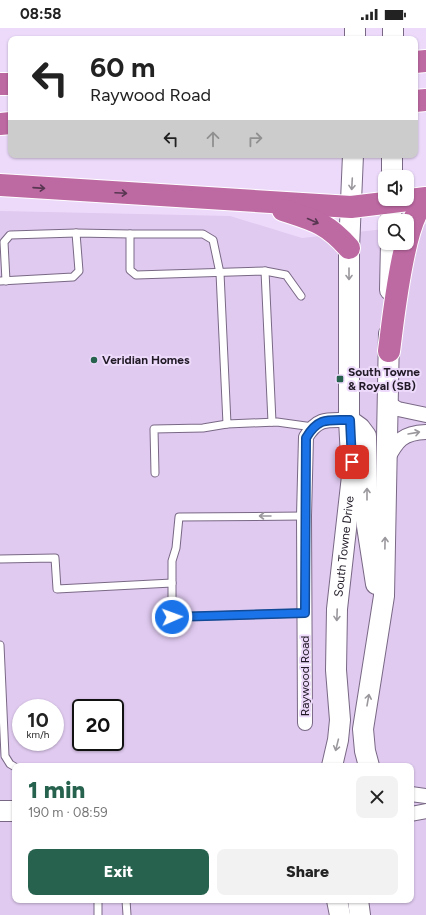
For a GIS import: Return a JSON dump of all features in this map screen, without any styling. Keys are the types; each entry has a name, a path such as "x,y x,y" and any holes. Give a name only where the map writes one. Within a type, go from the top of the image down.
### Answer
{"highway":[{"path":"0,185 351,207 392,208 426,198"},
{"path":"250,200 313,220 335,232 349,248"},
{"path":"389,351 406,247 413,221 420,208 426,201"}],"street":[{"name":"South Towne Drive","path":"333,763 338,740 340,720 336,670 337,609 352,476 350,420 349,248 353,158"},
{"path":"368,763 365,751 363,729 384,596 391,250"},
{"path":"388,403 398,409 426,415"},
{"path":"310,432 324,420 350,420 360,428 366,436 368,532 382,616"},
{"name":"Raywood Road","path":"305,723 304,516 310,432"},
{"path":"387,460 392,449 402,437 415,432 426,432"},
{"path":"414,794 426,796"},
{"path":"0,811 12,811"},
{"path":"414,813 426,811"},
{"path":"338,903 340,915"},
{"path":"358,903 360,915"}],"lane":[{"path":"76,233 78,271 73,277 3,281 4,242 10,235 76,233 203,234 213,240 220,273 226,424"},
{"path":"130,234 130,270 136,275 265,271 286,275 301,296"},
{"path":"265,271 272,422"},
{"path":"155,473 154,429 203,428 226,424 272,422 310,432"},
{"path":"304,516 179,517 176,548 172,561 172,617 305,613"},
{"path":"0,559 55,558 57,589 172,583"},
{"path":"0,645 2,735 5,756 12,765"},
{"path":"98,903 98,915"},
{"path":"126,903 127,915"}],"shaded area":[{"path":"0,211 230,216 302,238 378,230 378,250 414,250 414,225 426,224 426,915 0,915"}],"place":[{"name":"Veridian Homes","path":"94,360"},
{"name":"South Towne & Royal (SB)","path":"340,379"}],"route":[{"path":"172,617 305,613 304,516 306,438 313,426 324,420 350,420 352,462"}]}
